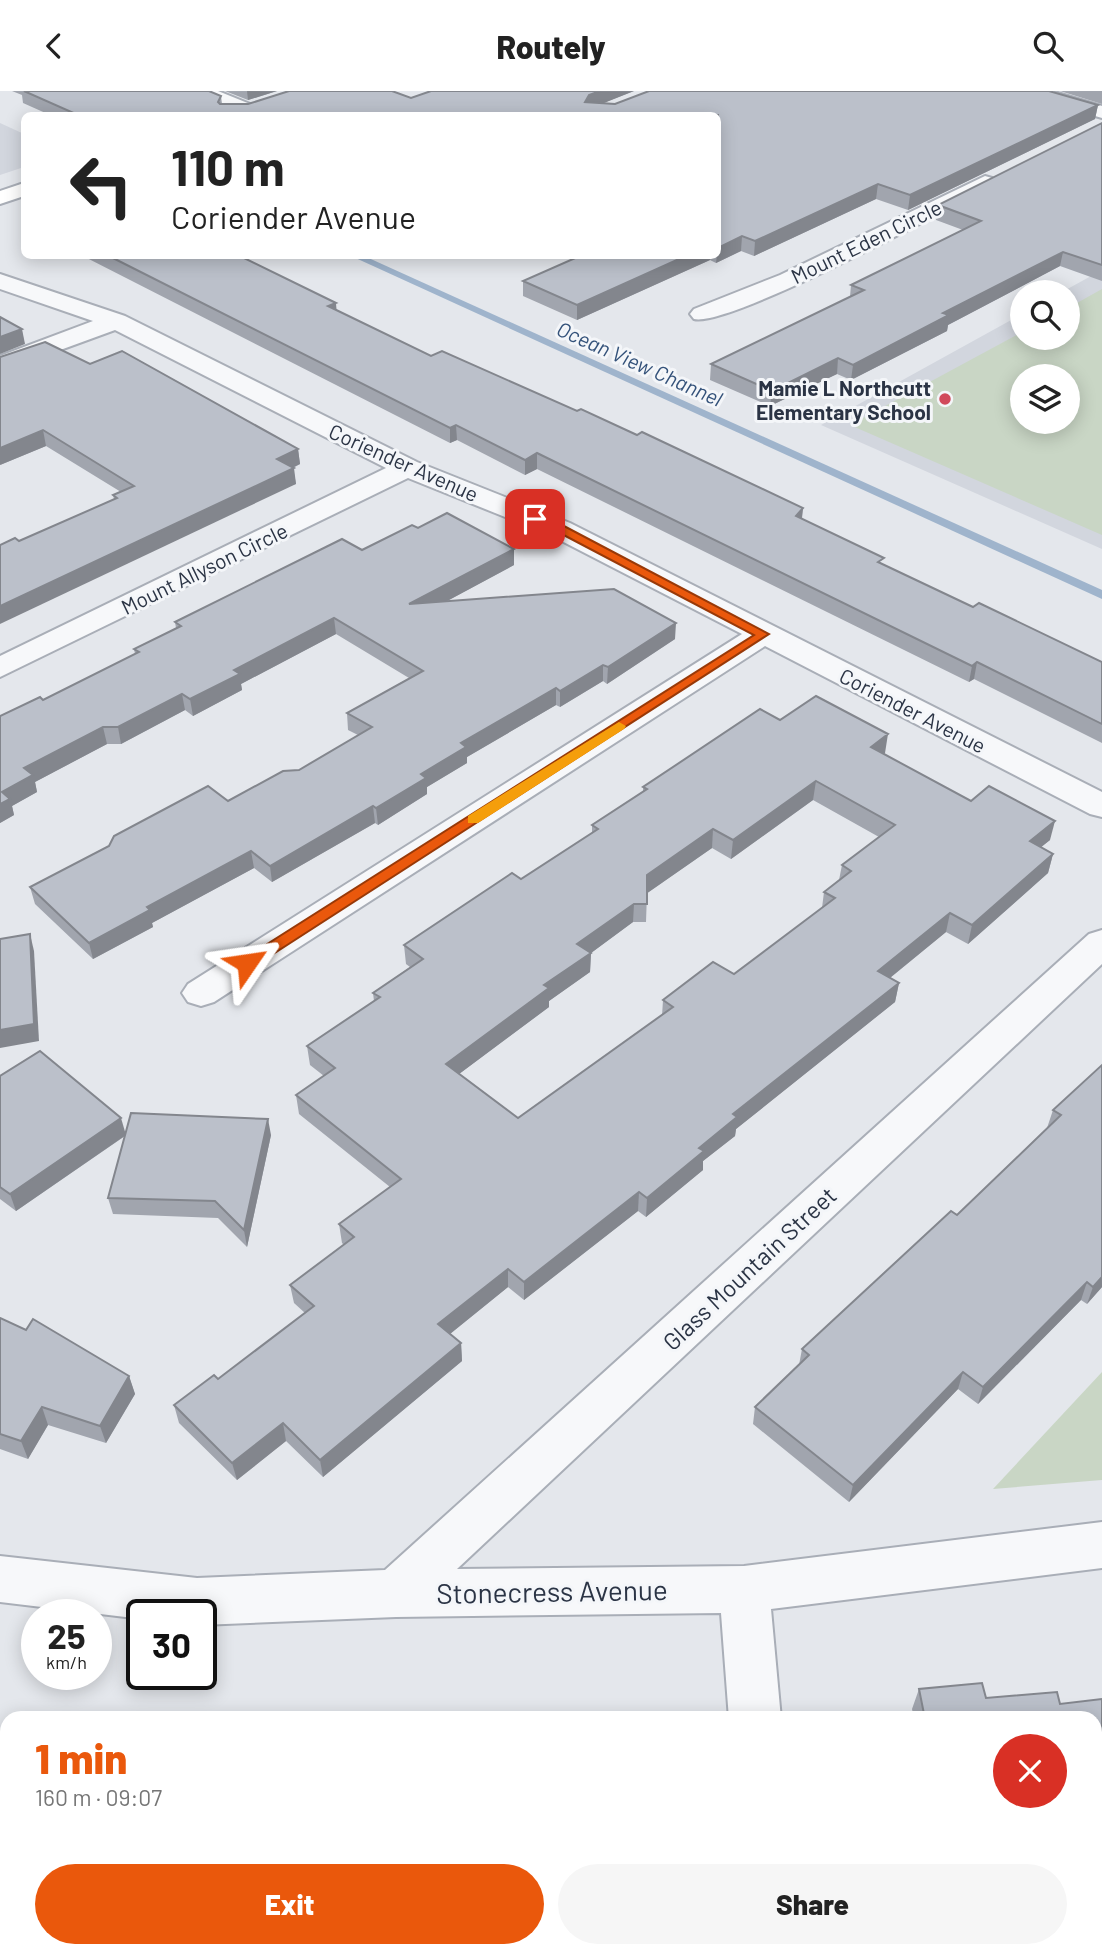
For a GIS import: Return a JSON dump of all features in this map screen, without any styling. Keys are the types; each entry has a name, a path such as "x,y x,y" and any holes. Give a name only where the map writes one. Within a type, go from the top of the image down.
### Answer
{"street":[{"path":"201,91 238,112"},
{"path":"1030,91 1098,122"},
{"path":"243,112 271,102"},
{"name":"Mount Eden Circle","path":"702,314 788,280 1005,172"},
{"path":"0,198 21,190"},
{"name":"Coriender Avenue","path":"0,281 116,321 407,468 560,529 1102,806"},
{"path":"0,365 116,321"},
{"name":"Mount Allyson Circle","path":"0,668 407,468"},
{"path":"201,993 763,634"},
{"name":"Glass Mountain Street","path":"396,1593 1102,943"},
{"name":"Stonecress Avenue","path":"0,1579 197,1602 396,1593 744,1589 1102,1545"},
{"path":"744,1589 754,1711"}],"shaded area":[{"path":"0,123 21,133 21,168 0,175"},
{"name":"Mamie L Northcutt Elementary School","path":"1102,270 1102,549 821,425 1010,321 1010,350 1080,350 1080,282"}],"green space":[{"name":"Mamie L Northcutt Elementary School","path":"1102,289 1102,535 850,425 1010,338 1010,350 1080,350 1080,301"},
{"path":"1102,1372 1102,1480 993,1489"}],"building":[{"path":"24,91 209,91 221,96 218,102 220,104 248,104 289,91 392,91 411,98 431,91 600,91 589,95 585,102 615,104 649,91 1049,91 1098,105 910,195 878,184 755,241 742,236 721,246 721,112 71,112"},
{"path":"1102,123 1102,265 1063,252 943,313 949,315 853,365 838,358 772,391 711,364 864,290 851,285 981,221 938,205"},
{"path":"115,259 246,259 336,303 328,306 431,356 442,351 577,411 581,409 637,435 642,432 803,508 796,516 884,558 878,562 973,607 979,603 1102,662 1102,724 977,662 972,666 537,453 525,460 456,425 450,428"},
{"path":"573,259 679,259 577,305 523,281"},
{"path":"0,317 22,329 0,337"},
{"path":"45,342 90,364 122,351 298,449 277,459 294,468 0,606 0,545 15,538 19,541 117,498 113,495 134,486 43,430 0,448 0,357"},
{"path":"447,513 514,549 409,604 614,589 676,623 608,667 603,665 560,691 556,688 461,743 466,747 421,774 426,778 270,866 251,851 147,907 150,910 89,943 30,887 109,846 114,836 208,786 228,801 283,771 299,770 372,727 347,713 423,671 334,618 234,670 240,674 190,699 182,694 118,727 103,727 24,768 33,775 2,792 10,799 0,804 0,716 40,697 43,700 139,652 134,649 181,626 175,622 342,539 362,550 412,525 418,528"},
{"path":"816,696 888,734 871,747 971,801 989,786 1055,821 1030,841 1053,854 972,925 950,913 878,971 899,983 733,1114 737,1117 699,1148 704,1151 647,1198 639,1192 524,1282 508,1269 438,1324 461,1343 320,1460 283,1423 232,1463 174,1405 214,1375 218,1379 314,1306 290,1285 354,1237 339,1224 401,1179 296,1095 335,1068 307,1046 380,997 373,993 423,959 404,945 512,873 521,879 598,829 592,825 647,789 643,787 760,709 780,720","holes":["816,781 895,825 842,865 851,871 824,892 835,898 734,974 713,962 663,1000 673,1007 518,1118 446,1064 549,988 544,985 591,953 577,944 634,904 647,904 647,875 713,829 733,840"]},
{"path":"30,934 34,1024 0,1030 0,939"},
{"path":"40,1051 121,1118 10,1194 0,1187 0,1076"},
{"path":"1102,1065 1102,1277 1093,1287 1087,1282 983,1387 963,1372 853,1485 755,1407 809,1355 802,1349 951,1211 957,1215 1061,1115 1053,1110"},
{"path":"131,1113 268,1119 244,1230 215,1201 108,1198"},
{"path":"0,1318 26,1330 33,1319 129,1376 100,1426 42,1407 21,1441 0,1434"},
{"path":"982,1683 986,1698 1057,1692 1060,1704 1102,1699 1102,1711 923,1711 919,1689"}],"waterway":[{"name":"Ocean View Channel","path":"362,259 1102,595"}],"slow traffic":[{"path":"473,820 619,726"}],"place":[{"name":"Mamie L Northcutt Elementary School","path":"945,399"}],"route":[{"path":"247,963 763,634 560,529 535,519"}]}
